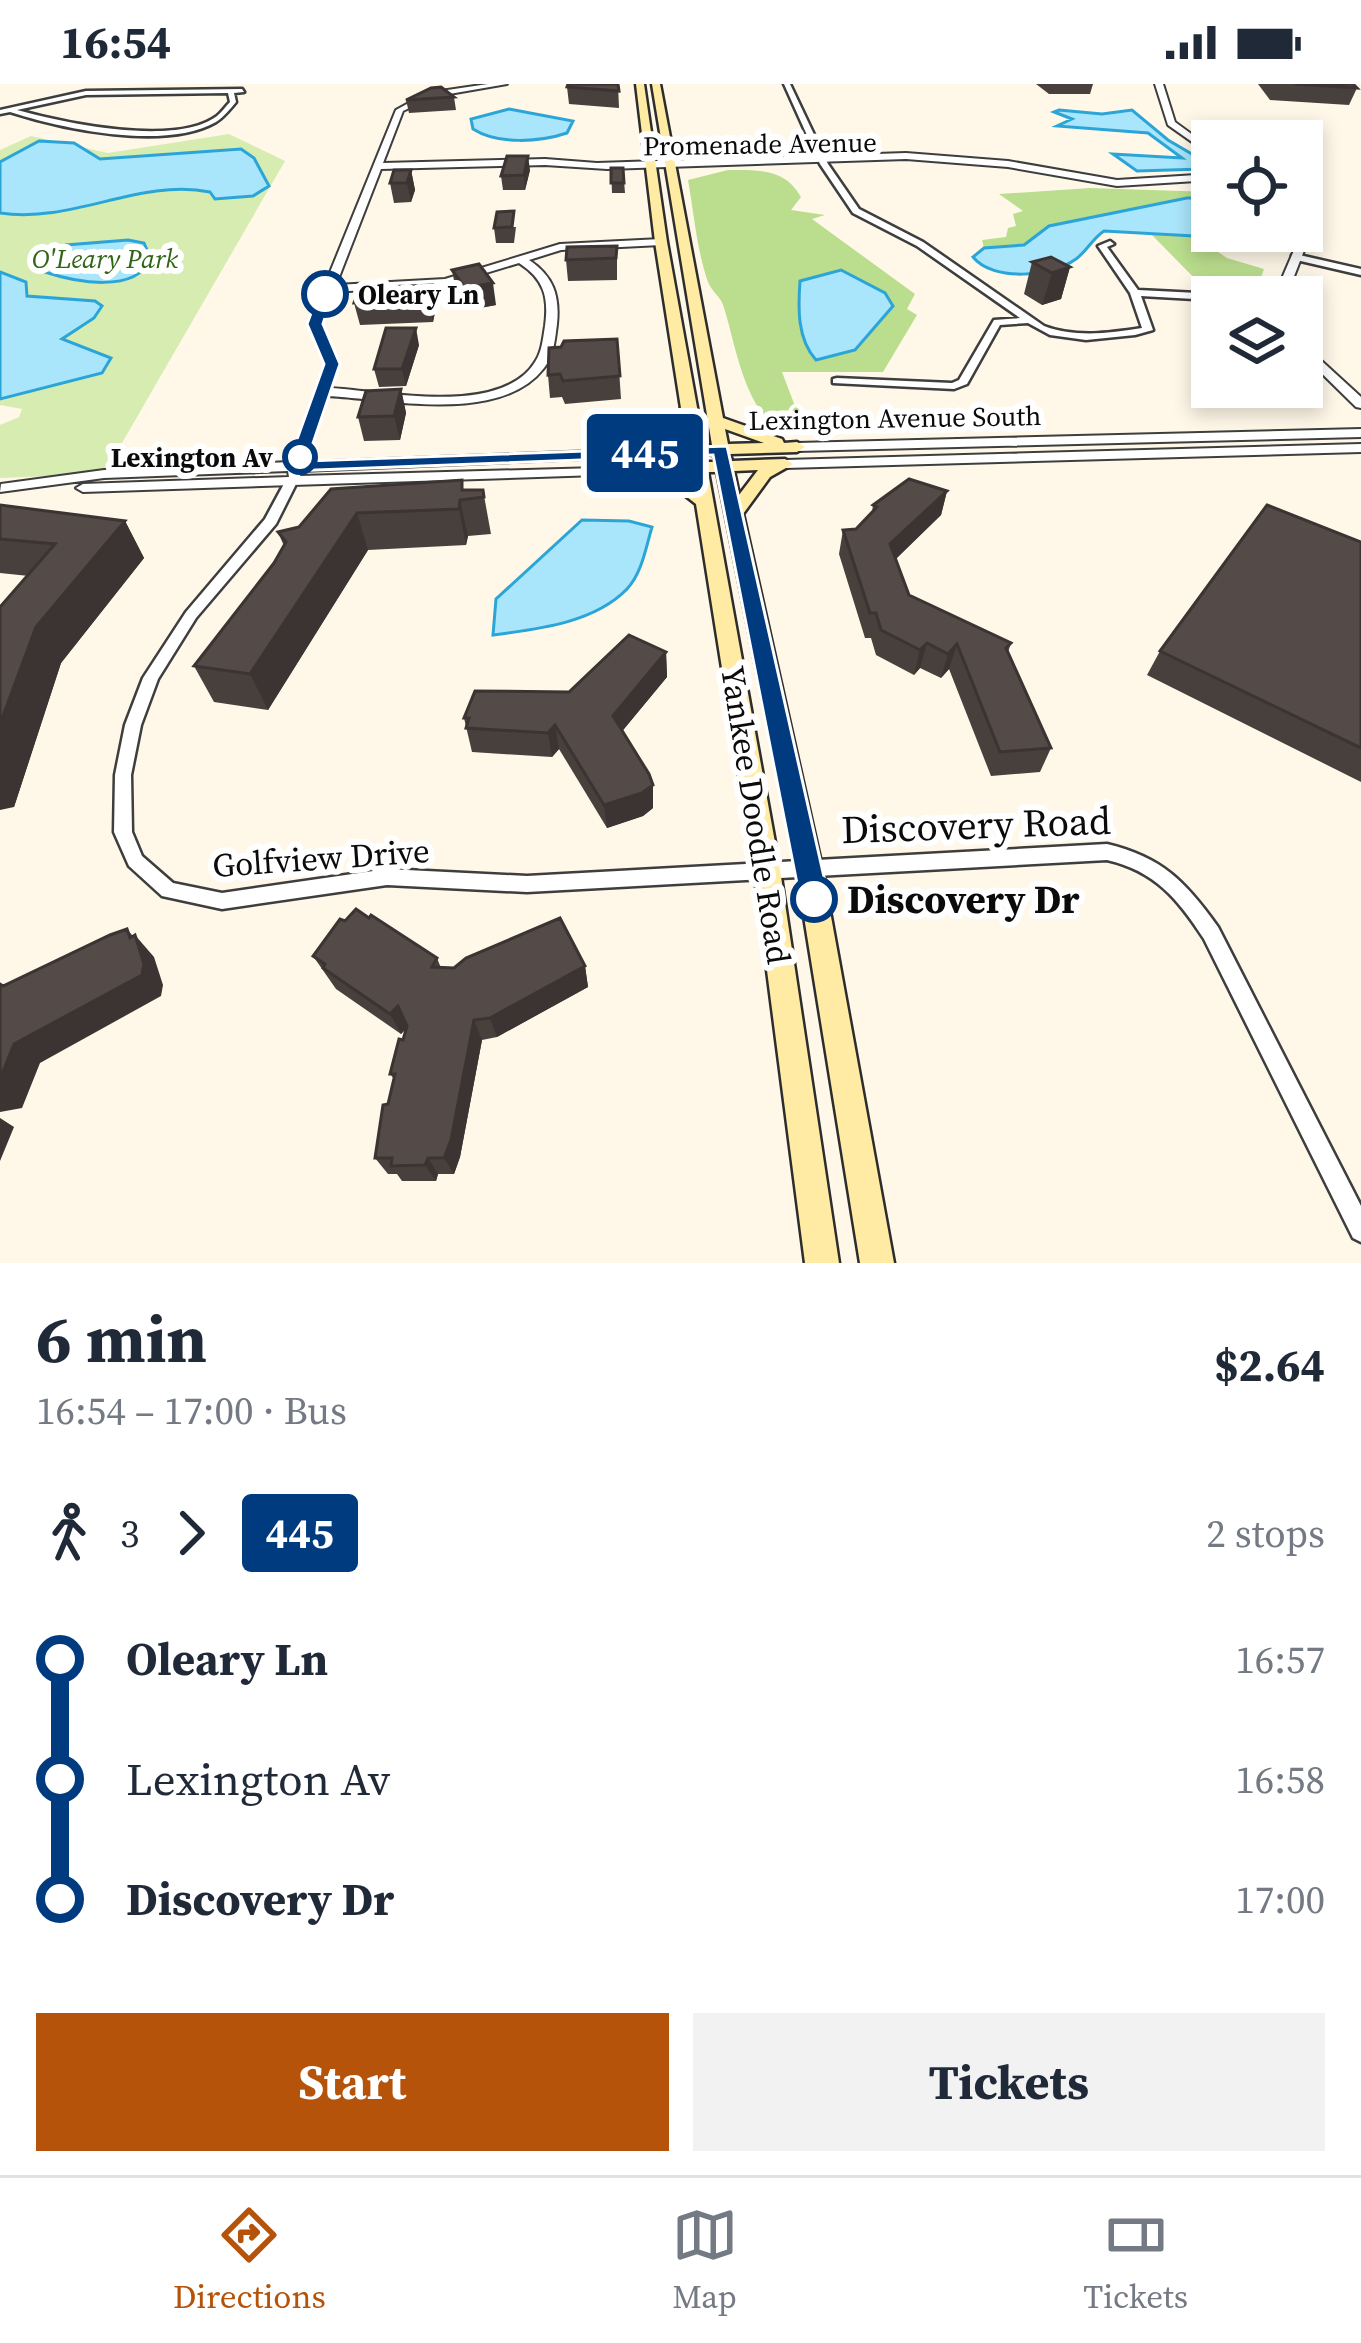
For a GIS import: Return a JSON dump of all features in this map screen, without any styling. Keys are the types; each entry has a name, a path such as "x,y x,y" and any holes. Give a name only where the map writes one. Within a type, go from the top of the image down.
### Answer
{"main road":[{"name":"Yankee Doodle Road","path":"640,84 662,165 809,867 877,1263"},
{"name":"Yankee Doodle Road","path":"654,84 662,165 661,242 766,870 822,1263"},
{"path":"641,453 662,443 689,409"},
{"path":"715,420 733,430 797,447"},
{"name":"Lexington Avenue South","path":"628,470 797,447"},
{"name":"Lexington Avenue South","path":"722,458 785,464"},
{"path":"734,514 764,473 785,464"},
{"path":"628,470 684,486 704,501"}],"street":[{"path":"294,474 332,364 315,324 404,105 435,94 503,84"},
{"path":"787,84 823,161 856,211 920,244 1040,331 1059,335 1148,330 1135,293 1105,255 1102,246 1111,244"},
{"path":"1159,84 1171,123 1191,138"},
{"path":"5,111 86,93 242,91"},
{"path":"5,111 117,132 153,133 219,118 232,102 231,94"},
{"name":"Promenade Avenue","path":"377,166 923,158 1008,164 1117,183 1191,178"},
{"path":"327,289 446,282 573,245 661,242"},
{"path":"1288,276 1296,252"},
{"path":"1295,257 1361,272"},
{"path":"322,392 363,392 422,401 488,394 536,370 546,355 552,290 518,261"},
{"path":"1135,293 1191,296"},
{"path":"837,381 954,386 963,382 997,322 1030,320"},
{"path":"1323,367 1361,404"},
{"name":"Lexington Avenue South","path":"797,447 1361,434"},
{"name":"Lexington Avenue South","path":"785,464 1361,448"},
{"name":"Lexington Avenue South","path":"0,488 641,453 697,459"},
{"name":"Lexington Avenue South","path":"294,474 628,470"},
{"name":"Golfview Drive","path":"294,474 272,521 190,615 151,678 133,725 123,776 123,832 135,861 168,890 222,901 387,877 527,884 809,867"},
{"name":"Discovery Road","path":"809,867 1108,852 1141,858 1181,888 1211,933 1361,1230"}],"green space":[{"name":"O'Leary Park","path":"229,134 285,161 104,474 0,478 0,425 19,417 22,409 0,405 0,150 31,136 108,153"},
{"path":"728,170 779,176 801,197 791,210 825,215 812,219 915,294 907,309 917,315 883,372 782,372 795,406 811,420 807,428 787,430 771,422 748,387 723,305 704,270 688,180","holes":["840,270 885,293 881,322 870,327 855,350 799,323 801,281"]},
{"path":"1090,188 1191,191 1191,198 1049,226 1024,245 984,248 982,240 1006,237 1008,228 1016,226 1013,214 1023,211 999,194"},
{"path":"1149,232 1191,236 1191,252 1218,252 1264,269 1262,276 1192,276"}],"water":[{"path":"509,109 573,121 567,133 532,140 494,138 473,129 471,119"},
{"path":"1132,110 1191,153 1191,169 1137,171 1113,154 1182,158 1148,133 1057,126 1072,119 1054,112"},
{"path":"39,141 74,143 100,159 241,149 254,158 269,186 253,196 215,199 210,192 184,189 54,212 0,213 0,162"},
{"path":"1191,198 1191,236 1104,231 1076,259 1038,273 994,270 973,257 984,248 1024,245 1049,226"},
{"path":"144,243 151,259 132,277 88,282 45,272 45,264 66,245"},
{"path":"841,270 885,293 893,306 855,350 816,360 802,333 800,281"},
{"path":"0,272 26,282 27,296 95,301 102,306 94,318 62,339 111,358 102,373 0,399"},
{"path":"582,520 629,521 652,527 632,583 614,600 582,617 493,635 496,599"}],"building":[{"path":"618,84 619,91 567,87"},
{"path":"1295,84 1353,84 1357,88"},
{"path":"441,87 454,97 406,100 431,88"},
{"path":"507,156 528,156 524,175 501,176"},
{"path":"611,168 623,168 624,183 611,183"},
{"path":"394,170 411,170 407,183 390,183"},
{"path":"514,211 512,227 494,228 497,212"},
{"path":"617,246 616,258 566,260 567,247"},
{"path":"1051,257 1070,267 1052,273 1032,262"},
{"path":"479,264 493,283 465,288 452,270"},
{"path":"432,285 428,300 354,303 359,288"},
{"path":"386,328 416,328 402,369 374,369"},
{"path":"617,339 620,376 563,381 560,374 548,375 549,348 561,347 564,341"},
{"path":"401,389 394,416 358,417 366,391"},
{"path":"909,479 947,491 890,544 909,595 1011,643 1006,648 1051,748 1000,752 957,644 948,654 927,643 920,650 881,630 876,613 870,613 843,530 856,529 877,507 873,505"},
{"path":"462,480 462,490 483,490 484,497 460,500 459,509 357,513 250,674 194,666 274,563 286,542 278,532 299,527 331,489"},
{"path":"0,505 125,521 36,627 0,724 0,607 55,544 0,539"},
{"path":"1267,505 1361,542 1361,748 1160,651"},
{"path":"629,635 666,652 613,716 649,774 653,785 642,793 604,805 555,725 548,733 466,728 469,718 464,718 475,691 569,692"},
{"path":"356,909 437,958 432,967 454,968 466,958 560,918 585,966 490,1018 474,1020 451,1140 444,1158 428,1158 425,1165 391,1166 392,1158 375,1158 383,1105 388,1104 395,1074 390,1074 407,1026 398,1006 390,1014 313,956 340,919 345,921"},
{"path":"127,929 130,938 135,935 144,964 142,975 14,1044 0,1079 0,984"}],"bus line":[{"name":"445","path":"325,294 315,324 332,364 296,467 721,450 814,899"}],"place":[{"name":"Oleary Ln","path":"325,294"},
{"name":"Lexington Av","path":"300,457"},
{"name":"Discovery Dr","path":"814,899"}]}
